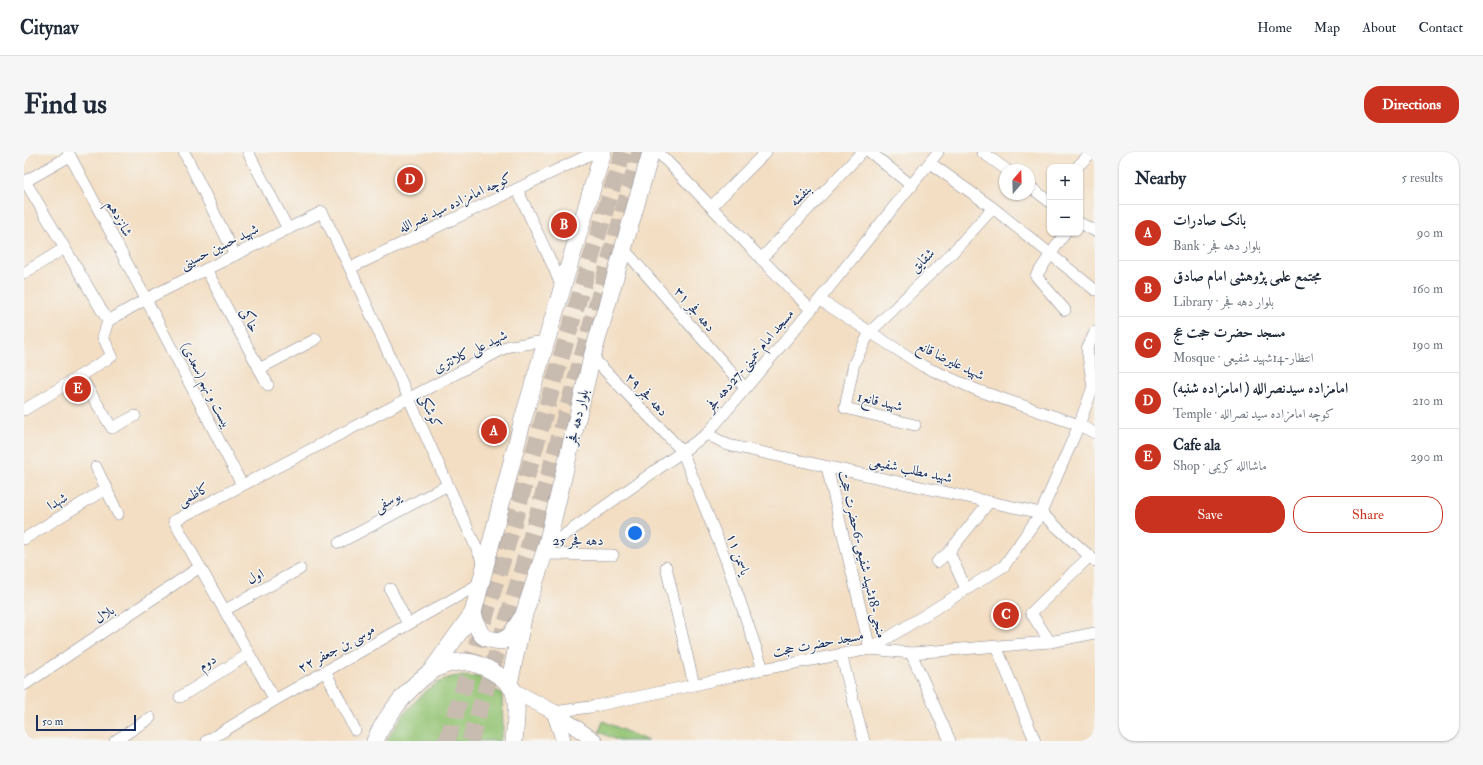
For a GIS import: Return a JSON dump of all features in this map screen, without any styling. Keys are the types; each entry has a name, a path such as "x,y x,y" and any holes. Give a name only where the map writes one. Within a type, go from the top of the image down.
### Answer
{"main road":[{"path":"374,741 388,715 414,686 432,670 473,613 523,419 603,152"},
{"name":"بلوار دهه فجر","path":"514,741 516,710 511,688 524,614 545,551 592,357 651,152"},
{"path":"473,613 480,634 488,640 502,641 510,636 524,614"},
{"path":"432,670 446,665 467,662 480,665 496,674 511,688 554,712 594,741"},
{"path":"554,712 563,741"},
{"path":"358,735 388,715"}],"street":[{"path":"184,152 235,255"},
{"path":"248,152 288,229"},
{"name":"کوچه امامزاده سید نصرالله","path":"350,268 595,152"},
{"path":"658,152 811,310"},
{"path":"710,207 766,152"},
{"name":"بنفشه","path":"761,258 862,152"},
{"path":"870,152 912,186"},
{"name":"مسجد امام خمینی-27دهه فجر","path":"545,551 707,434 820,300 930,164 938,152"},
{"path":"982,152 999,164"},
{"path":"1080,164 1092,152"},
{"path":"24,410 112,356 103,337 108,321 24,182 69,154"},
{"name":"شانزدهم","path":"69,154 146,298"},
{"path":"930,164 992,208 1095,290"},
{"path":"517,189 562,288"},
{"path":"1035,190 1047,197"},
{"name":"شقایق","path":"870,332 952,253 992,208"},
{"name":"شهید حسین حسینی","path":"108,321 146,298 322,212 350,268"},
{"path":"1083,225 1095,231"},
{"path":"1063,236 1036,276 1065,310"},
{"path":"24,273 65,248"},
{"name":"دهه فجر ۳۱","path":"623,248 745,388"},
{"name":"کوشکی","path":"350,268 486,567"},
{"name":"خاکی","path":"206,269 268,385"},
{"name":"بیست و نهم (سعدی)","path":"146,298 242,485"},
{"name":"شهید علیرضا قانع","path":"820,300 923,366 977,390 1079,425 1095,433"},
{"name":"1شهید قانع","path":"870,332 854,363 845,408 915,424"},
{"name":"مسجد حضرت حجت","path":"554,712 590,707 763,669 870,649 1004,566 1041,513 1079,425 1093,387 1087,349 1095,332"},
{"path":"259,369 316,339"},
{"name":"شهید علی کلانتری","path":"409,398 509,346 547,341"},
{"name":"دهه فجر ۲۹","path":"592,357 682,451"},
{"path":"80,376 112,428 135,416"},
{"name":"کاظمی","path":"275,700 174,521 409,398"},
{"name":"شهید مطلب شفیعی","path":"707,434 728,445 1041,513 1092,559"},
{"name":"یاسمن ۱۱","path":"682,451 726,560 763,669"},
{"path":"96,467 118,514"},
{"name":"منجی-18شهید شفیعی-6حضرت حجت","path":"827,467 870,649"},
{"name":"یوسفی","path":"339,543 448,485"},
{"name":"شهدا","path":"24,539 107,488"},
{"path":"937,562 949,552 989,502"},
{"name":"دهه فجر 25","path":"545,551 613,555"},
{"path":"949,552 966,589"},
{"path":"1050,642 1031,613 1092,559"},
{"name":"بلال","path":"24,685 200,567"},
{"path":"666,567 694,685"},
{"name":"اول","path":"225,610 300,569"},
{"name":"موسی بن جعفر ۲۲","path":"207,741 325,671 481,583"},
{"path":"390,589 408,624"},
{"path":"870,649 911,653 1050,642 1095,633"},
{"path":"996,646 1035,741"},
{"path":"911,653 950,741"},
{"name":"دوم","path":"180,697 249,654"},
{"path":"841,654 864,741"},
{"path":"325,671 358,735"},
{"path":"115,741 150,718"}],"green space":[{"path":"451,677 479,677 502,695 503,729 500,741 386,741 413,703 430,688"},
{"path":"603,721 648,741 619,741 599,732"}],"tunnel":[{"path":"447,741 508,542 557,371 623,152"},
{"path":"470,741 519,580 640,152"}],"place":[{"name":"امامزاده سیدنصرالله ( امامزاده شنبه)","path":"410,180"},
{"name":"مجتمع علمی پژوهشی امام صادق","path":"564,225"},
{"name":"Cafe ala","path":"78,389"},
{"name":"بانک صادرات","path":"494,431"},
{"name":"مسجد حضرت حجت عج","path":"1006,615"}]}
